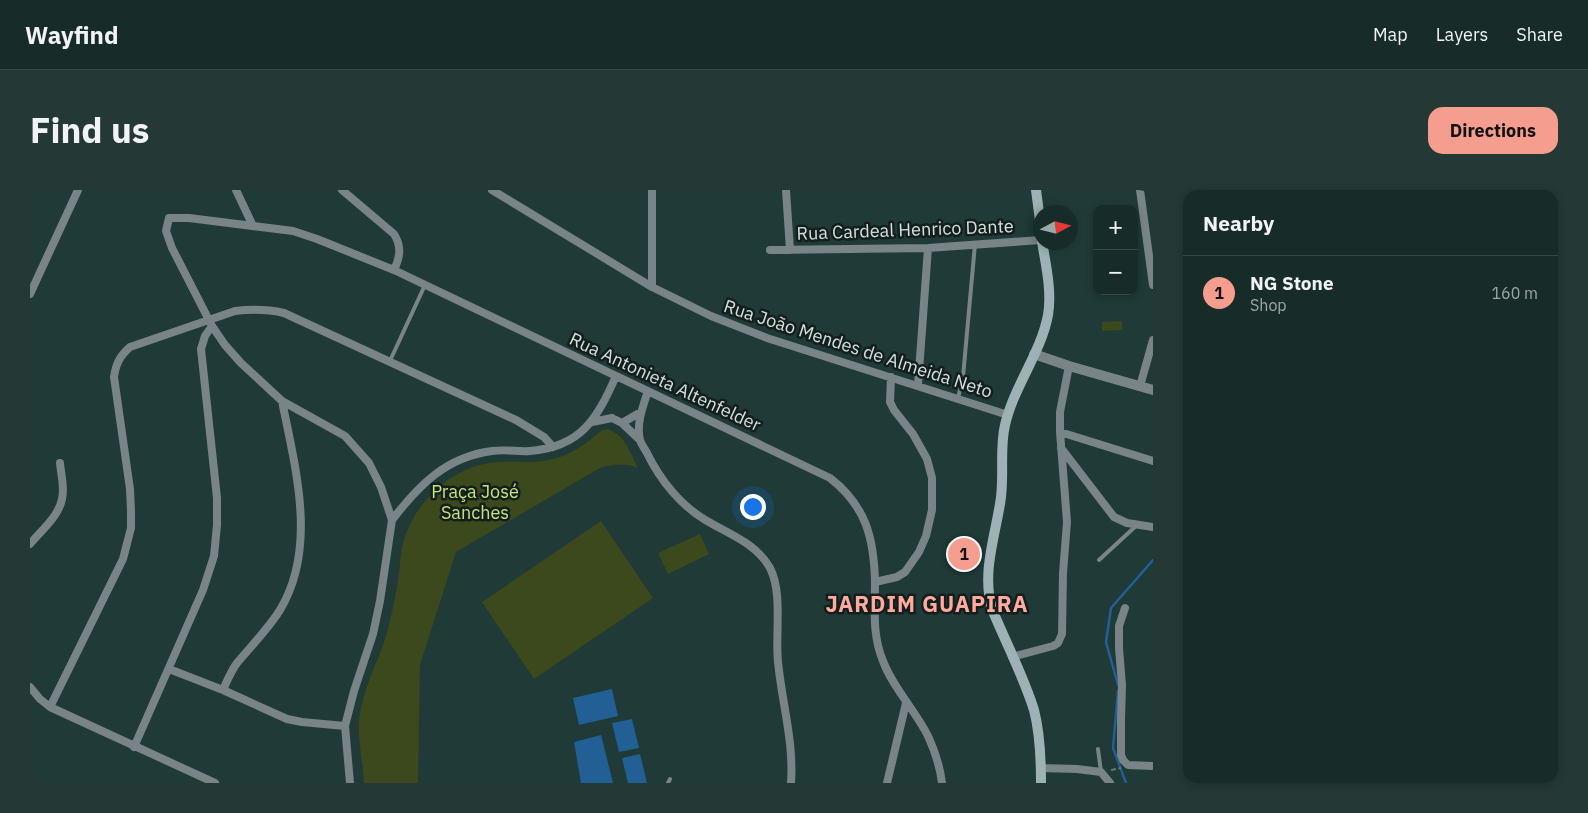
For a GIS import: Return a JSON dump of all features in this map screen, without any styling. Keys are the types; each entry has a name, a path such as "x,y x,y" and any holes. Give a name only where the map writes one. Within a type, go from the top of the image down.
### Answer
{"main road":[{"path":"1036,190 1038,205"},
{"path":"1040,783 1038,736 1034,712 1028,691 992,609 988,596 987,581 1001,503 1003,441 1008,415 1042,334 1048,313 1048,287 1043,250"}],"street":[{"path":"30,294 78,190"},
{"path":"236,190 253,226"},
{"path":"342,190 394,234 399,242 400,250 394,270"},
{"name":"Rua João Mendes de Almeida Neto","path":"492,190 652,287 738,328 1008,415"},
{"path":"652,190 652,287"},
{"path":"786,190 790,250"},
{"path":"1140,190 1153,285"},
{"name":"Rua Antonieta Altenfelder","path":"211,323 169,240 166,231 169,218 189,218 293,231 317,238 394,270 830,478 844,489 857,506 867,527 873,547 874,615 876,637 882,660 906,703 927,735 935,754 942,783"},
{"name":"Rua Cardeal Henrico Dante","path":"770,250 928,248 1033,241"},
{"path":"918,385 928,248"},
{"path":"50,707 123,559 131,528 130,489 114,377 116,364 122,354 130,347 211,323 235,311 253,308 272,310 284,313 532,428 553,447"},
{"path":"211,323 225,345 240,363 282,401 346,436 369,463 381,487 392,520 373,634 344,726 350,783"},
{"path":"134,747 203,590 214,556 217,498 201,349 211,323"},
{"path":"1140,386 1153,340"},
{"path":"1034,354 1153,390"},
{"path":"1012,657 1054,646 1061,639 1067,528 1060,412 1069,366"},
{"path":"392,520 428,479 443,468 492,451 528,451 553,447 566,442 584,431 604,403 616,376"},
{"path":"875,582 897,577 905,572 919,552 926,536 932,510 932,478 927,459 913,434 890,402 891,377"},
{"path":"640,440 641,412 648,391"},
{"path":"222,690 236,664 259,639 281,608 298,565 300,501 296,467 282,401"},
{"path":"604,403 612,418 622,423 640,440 663,479 690,510 746,542 769,567 776,590 776,647 790,736 792,755 791,783"},
{"path":"622,423 641,412"},
{"path":"592,422 612,418"},
{"path":"1060,432 1153,461"},
{"path":"1061,448 1114,517 1137,525 1153,527"},
{"path":"30,544 58,509 62,500 63,489 60,463"},
{"path":"1125,608 1119,626 1122,685 1121,755 1126,766 1153,766"},
{"path":"168,669 222,690 287,719 344,726"},
{"path":"30,687 50,707 215,783"},
{"path":"887,783 906,703"},
{"path":"1040,768 1082,769 1104,772 1110,783"}],"lane":[{"path":"958,398 963,377 975,244"},
{"path":"389,363 425,285"},
{"path":"1099,560 1137,525"},
{"path":"1098,749 1104,772"}],"path":[{"path":"1104,772 1126,766"}],"green space":[{"path":"1122,321 1122,330 1102,331 1102,322"},
{"name":"Praça José Sanches","path":"602,430 613,431 623,440 638,468 619,465 600,468 456,552 420,665 418,783 364,783 359,738 360,712 366,689 388,629 397,588 403,543 419,509 436,489 468,469 490,463 550,460 568,454"},
{"path":"601,521 653,598 534,679 482,602"},
{"path":"700,534 709,554 668,574 658,553"}],"water":[{"path":"612,689 618,716 579,725 573,698"},
{"path":"632,719 639,748 619,752 612,723"},
{"path":"601,735 613,783 581,783 574,742"},
{"path":"640,754 647,783 628,783 622,758"}],"waterway":[{"path":"1118,685 1106,642 1111,608 1153,560"},
{"path":"1118,691 1113,748 1126,783"}],"place":[{"name":"NG Stone","path":"964,554"}],"district":[{"name":"JARDIM GUAPIRA","path":"927,604"}]}
